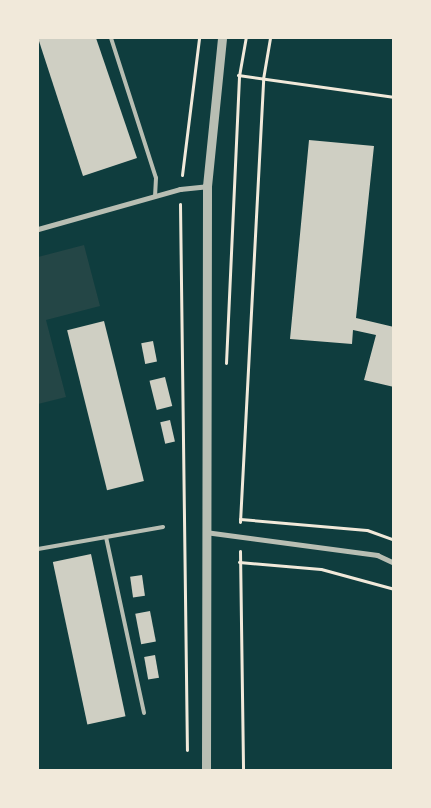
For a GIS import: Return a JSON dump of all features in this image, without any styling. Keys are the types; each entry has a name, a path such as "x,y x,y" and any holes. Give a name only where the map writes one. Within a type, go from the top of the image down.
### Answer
{"street":[{"path":"206,770 204,532 207,186 222,38"},
{"path":"38,229 180,189 207,186"},
{"path":"204,532 240,535 377,555 394,563"}],"lane":[{"path":"112,38 156,178 155,196"},
{"path":"38,549 163,526"},
{"path":"106,536 144,713"}],"path":[{"path":"187,761 179,367 180,189 199,38"},
{"path":"225,374 239,76 246,38"},
{"path":"243,770 240,519 263,80 270,38"},
{"path":"239,76 394,97"},
{"path":"240,519 366,530 394,540"},
{"path":"240,562 321,569 394,589"}],"shaded area":[{"path":"84,245 100,306 46,320 66,397 38,404 38,257"}],"building":[{"path":"38,38 96,38 137,158 83,176"},
{"path":"309,140 374,146 356,318 394,327 394,387 364,380 376,335 353,330 352,344 290,339"},
{"path":"104,321 144,481 107,490 67,330"},
{"path":"153,341 157,362 145,364 141,343"},
{"path":"165,377 172,406 157,410 149,381"},
{"path":"170,420 175,441 165,444 160,422"},
{"path":"91,554 126,716 87,724 53,562"},
{"path":"142,575 145,596 133,597 130,577"},
{"path":"150,611 156,641 141,644 135,614"},
{"path":"155,655 159,678 148,680 144,657"}]}
